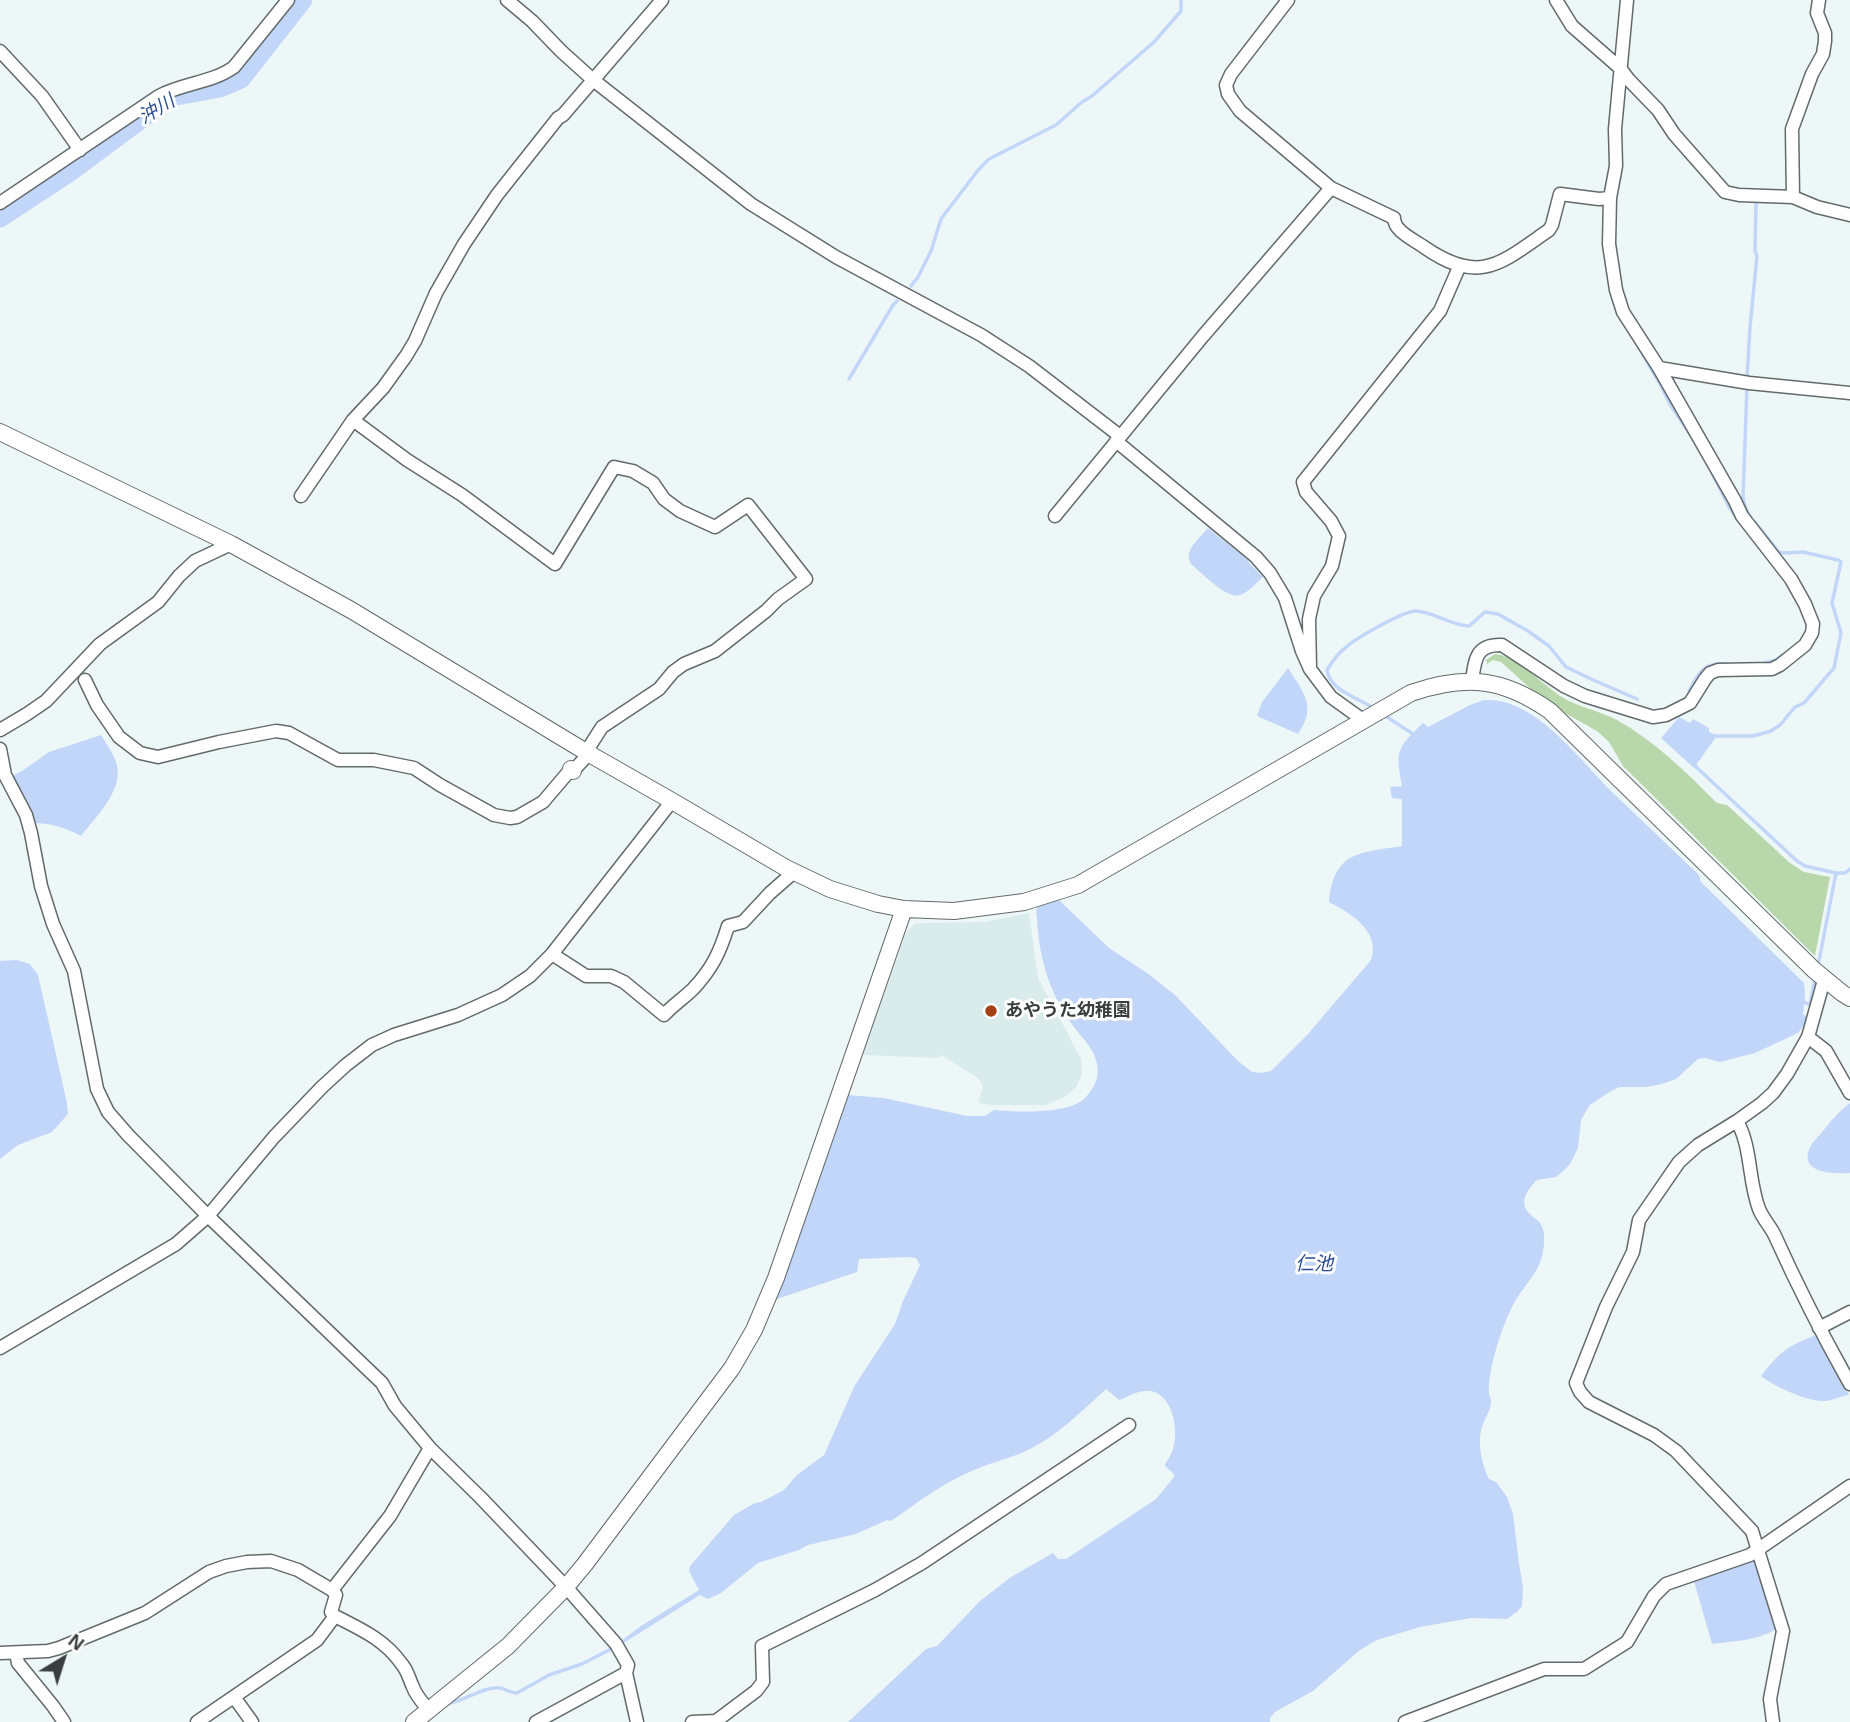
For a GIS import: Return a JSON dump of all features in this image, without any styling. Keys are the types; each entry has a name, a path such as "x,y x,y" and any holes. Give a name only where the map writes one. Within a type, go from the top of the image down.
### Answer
{"street":[{"path":"0,203 169,90 224,75 233,68 288,0"},
{"path":"507,0 592,79 751,204 836,257 981,335 1029,366 1118,439 1256,556 1285,598 1310,668 1331,697 1367,718"},
{"path":"301,496 353,420 383,388 406,356 436,293 464,244 497,195 558,118 662,0"},
{"path":"1288,0 1231,74 1226,85 1228,94 1240,111 1331,188 1394,218 1397,228 1439,257 1460,265 1483,268 1506,260 1549,230 1560,194 1599,200 1606,198"},
{"path":"1556,0 1572,26 1619,68 1658,110 1674,134 1725,192 1793,197 1817,208 1850,215"},
{"path":"1472,681 1478,653 1493,644 1502,645 1564,686 1585,696 1653,717 1666,715 1690,703 1710,673 1718,670 1772,669 1780,665 1805,645 1813,624 1805,604 1781,564 1742,516 1659,368 1623,312 1616,290 1606,198 1616,166 1615,129 1619,68 1627,0"},
{"path":"1793,197 1792,129 1812,74 1823,54 1825,41 1825,33 1817,13 1819,0"},
{"path":"0,51 42,96 80,150"},
{"path":"1055,516 1203,336 1331,188"},
{"path":"1310,668 1309,619 1314,596 1332,566 1339,536 1331,521 1306,492 1303,482 1440,312 1460,265"},
{"path":"1659,368 1747,383 1850,393"},
{"path":"85,680 97,705 119,737 140,753 158,757 219,741 276,731 289,733 338,760 374,760 414,768 494,814 510,818 517,817 543,802 584,759 602,727 659,689 673,672 684,664 715,651 806,579 748,505 715,527 680,511 664,499 653,483 634,471 614,467 555,564 462,495 407,460 353,420"},
{"path":"0,432 230,544 351,610 586,752 794,872 830,890 904,909 979,909 1024,902 1078,885 1411,693 1434,685 1472,681 1492,683 1534,699 1550,711 1819,975 1850,998"},
{"path":"0,730 46,701 100,644 158,603 195,561 230,544"},
{"path":"0,748 5,775 26,815 32,833 41,886 53,924 74,971 97,1089 108,1112 208,1216 382,1383 396,1406 430,1448 566,1587 617,1646 628,1665 626,1673 637,1722"},
{"path":"0,1348 176,1244 208,1216 274,1137 346,1065 372,1045 394,1035 458,1015 502,995 530,976 552,954 673,801"},
{"path":"552,954 586,976 611,976 624,982 664,1015 691,991 713,966 728,926 743,922 770,892 794,872"},
{"path":"414,1722 508,1646 566,1587 732,1368 754,1331 776,1278 904,909"},
{"path":"1773,1722 1770,1699 1783,1631 1752,1531 1676,1451 1654,1434 1589,1402 1576,1383 1606,1307 1633,1252 1639,1220 1679,1162 1698,1145 1737,1121 1773,1093 1787,1074 1808,1037 1819,975"},
{"path":"1808,1037 1826,1051 1850,1093"},
{"path":"1737,1121 1742,1129 1759,1210 1774,1233 1789,1269 1850,1384"},
{"path":"1819,1328 1850,1312"},
{"path":"692,1722 716,1721 756,1691 763,1682 762,1646 875,1590 922,1563 1129,1425"},
{"path":"332,1590 390,1516 430,1448"},
{"path":"1405,1722 1544,1669 1584,1669 1627,1642 1654,1596 1666,1584 1750,1555 1850,1486"},
{"path":"0,1653 59,1648 145,1613 209,1572 247,1562 271,1561 298,1570 332,1590 336,1595 331,1612 381,1641 401,1662 416,1694 429,1710"},
{"path":"197,1722 317,1640 335,1616"},
{"path":"16,1653 18,1663 64,1722"},
{"path":"536,1722 626,1673"},
{"path":"234,1698 252,1722"}],"shaded area":[{"path":"1029,913 1038,978 1081,1059 1082,1074 1077,1086 1065,1097 1046,1105 978,1103 983,1086 978,1078 941,1055 939,1058 862,1055 910,928 924,923 985,922"}],"green space":[{"path":"1495,654 1513,660 1567,700 1611,717 1645,738 1717,803 1727,805 1790,863 1804,872 1830,877 1815,956 1623,766 1609,742 1597,731 1532,690 1501,662 1493,660 1487,664 1486,660"}],"water":[{"path":"1208,528 1242,555 1263,577 1243,594 1234,595 1221,589 1191,564 1190,549"},
{"path":"1288,668 1306,700 1307,716 1298,734 1257,716 1262,702"},
{"name":"仁池","path":"1484,700 1516,706 1547,726 1561,739 1804,983 1803,1015 1810,1017 1808,1026 1804,1025 1798,1033 1755,1053 1720,1062 1698,1059 1676,1079 1646,1087 1620,1087 1611,1091 1590,1105 1581,1120 1578,1148 1570,1164 1556,1177 1537,1180 1526,1195 1525,1208 1542,1227 1543,1251 1538,1266 1513,1305 1500,1336 1489,1383 1491,1405 1480,1440 1486,1473 1507,1497 1513,1514 1523,1587 1522,1606 1518,1611 1507,1619 1471,1618 1420,1627 1377,1640 1360,1650 1313,1691 1275,1712 1270,1722 848,1722 926,1649 937,1646 980,1601 1011,1577 1053,1553 1058,1559 1066,1559 1156,1499 1174,1477 1165,1466 1175,1437 1173,1418 1166,1400 1159,1394 1147,1391 1119,1400 1106,1389 1060,1429 1030,1449 952,1480 891,1521 887,1520 856,1534 808,1545 758,1563 721,1593 708,1599 700,1595 622,1644 621,1641 641,1626 699,1590 689,1571 690,1566 734,1515 784,1490 797,1475 824,1455 855,1385 895,1324 920,1265 916,1258 908,1257 859,1259 857,1272 774,1300 848,1095 884,1098 967,1116 985,1116 994,1110 1026,1112 1061,1109 1084,1099 1095,1083 1097,1063 1091,1049 1055,996 1042,959 1038,933 1038,903 1058,899 1109,948 1175,995 1238,1061 1252,1072 1271,1071 1308,1034 1371,960 1373,950 1368,932 1355,918 1329,902 1336,873 1343,864 1361,853 1402,846 1402,799 1392,798 1390,787 1402,786 1400,750 1423,723 1428,727"},
{"path":"1679,717 1690,723 1693,719 1716,735 1694,768 1661,738"},
{"path":"101,735 115,759 118,770 114,791 102,810 81,836 57,826 32,823 8,778 49,752"},
{"path":"17,960 30,964 38,975 68,1114 52,1132 18,1145 0,1159 0,961"},
{"path":"1850,1103 1850,1173 1814,1168 1808,1158 1811,1145 1835,1116"},
{"path":"1818,1334 1849,1395 1819,1401 1783,1389 1761,1376 1786,1350"},
{"path":"1751,1559 1756,1560 1776,1629 1753,1638 1712,1644 1694,1581"}],"waterway":[{"name":"沖川","path":"0,218 70,172 171,97 220,88 241,79 303,0"},
{"path":"911,286 931,251 941,219 979,169 989,159 1056,125 1092,96 1154,42 1181,11 1181,0"},
{"path":"1747,378 1757,256 1758,200"},
{"path":"849,379 897,301"},
{"path":"1639,348 1671,406 1692,437"},
{"path":"1747,386 1743,498 1750,517"},
{"path":"1708,465 1738,520"},
{"path":"1713,736 1753,736 1771,731 1780,725 1795,707 1804,703 1834,668 1841,633 1832,603 1841,562 1803,552 1779,552 1755,522"},
{"path":"1375,709 1339,689 1327,670 1349,644 1390,620 1416,611 1469,626 1485,612 1498,614 1549,646 1566,667 1637,699"},
{"path":"1764,663 1776,660 1782,655"},
{"path":"1689,691 1703,669 1728,664"},
{"path":"1384,715 1416,736"},
{"path":"1693,764 1797,861 1805,866 1836,873"},
{"path":"1818,966 1836,873 1845,873 1850,869"},
{"path":"1802,1001 1810,1005 1815,977"},
{"path":"449,1703 494,1688 517,1693 549,1675 582,1664 615,1647"}],"place":[{"name":"あやうた幼稚園","path":"991,1011"}]}
